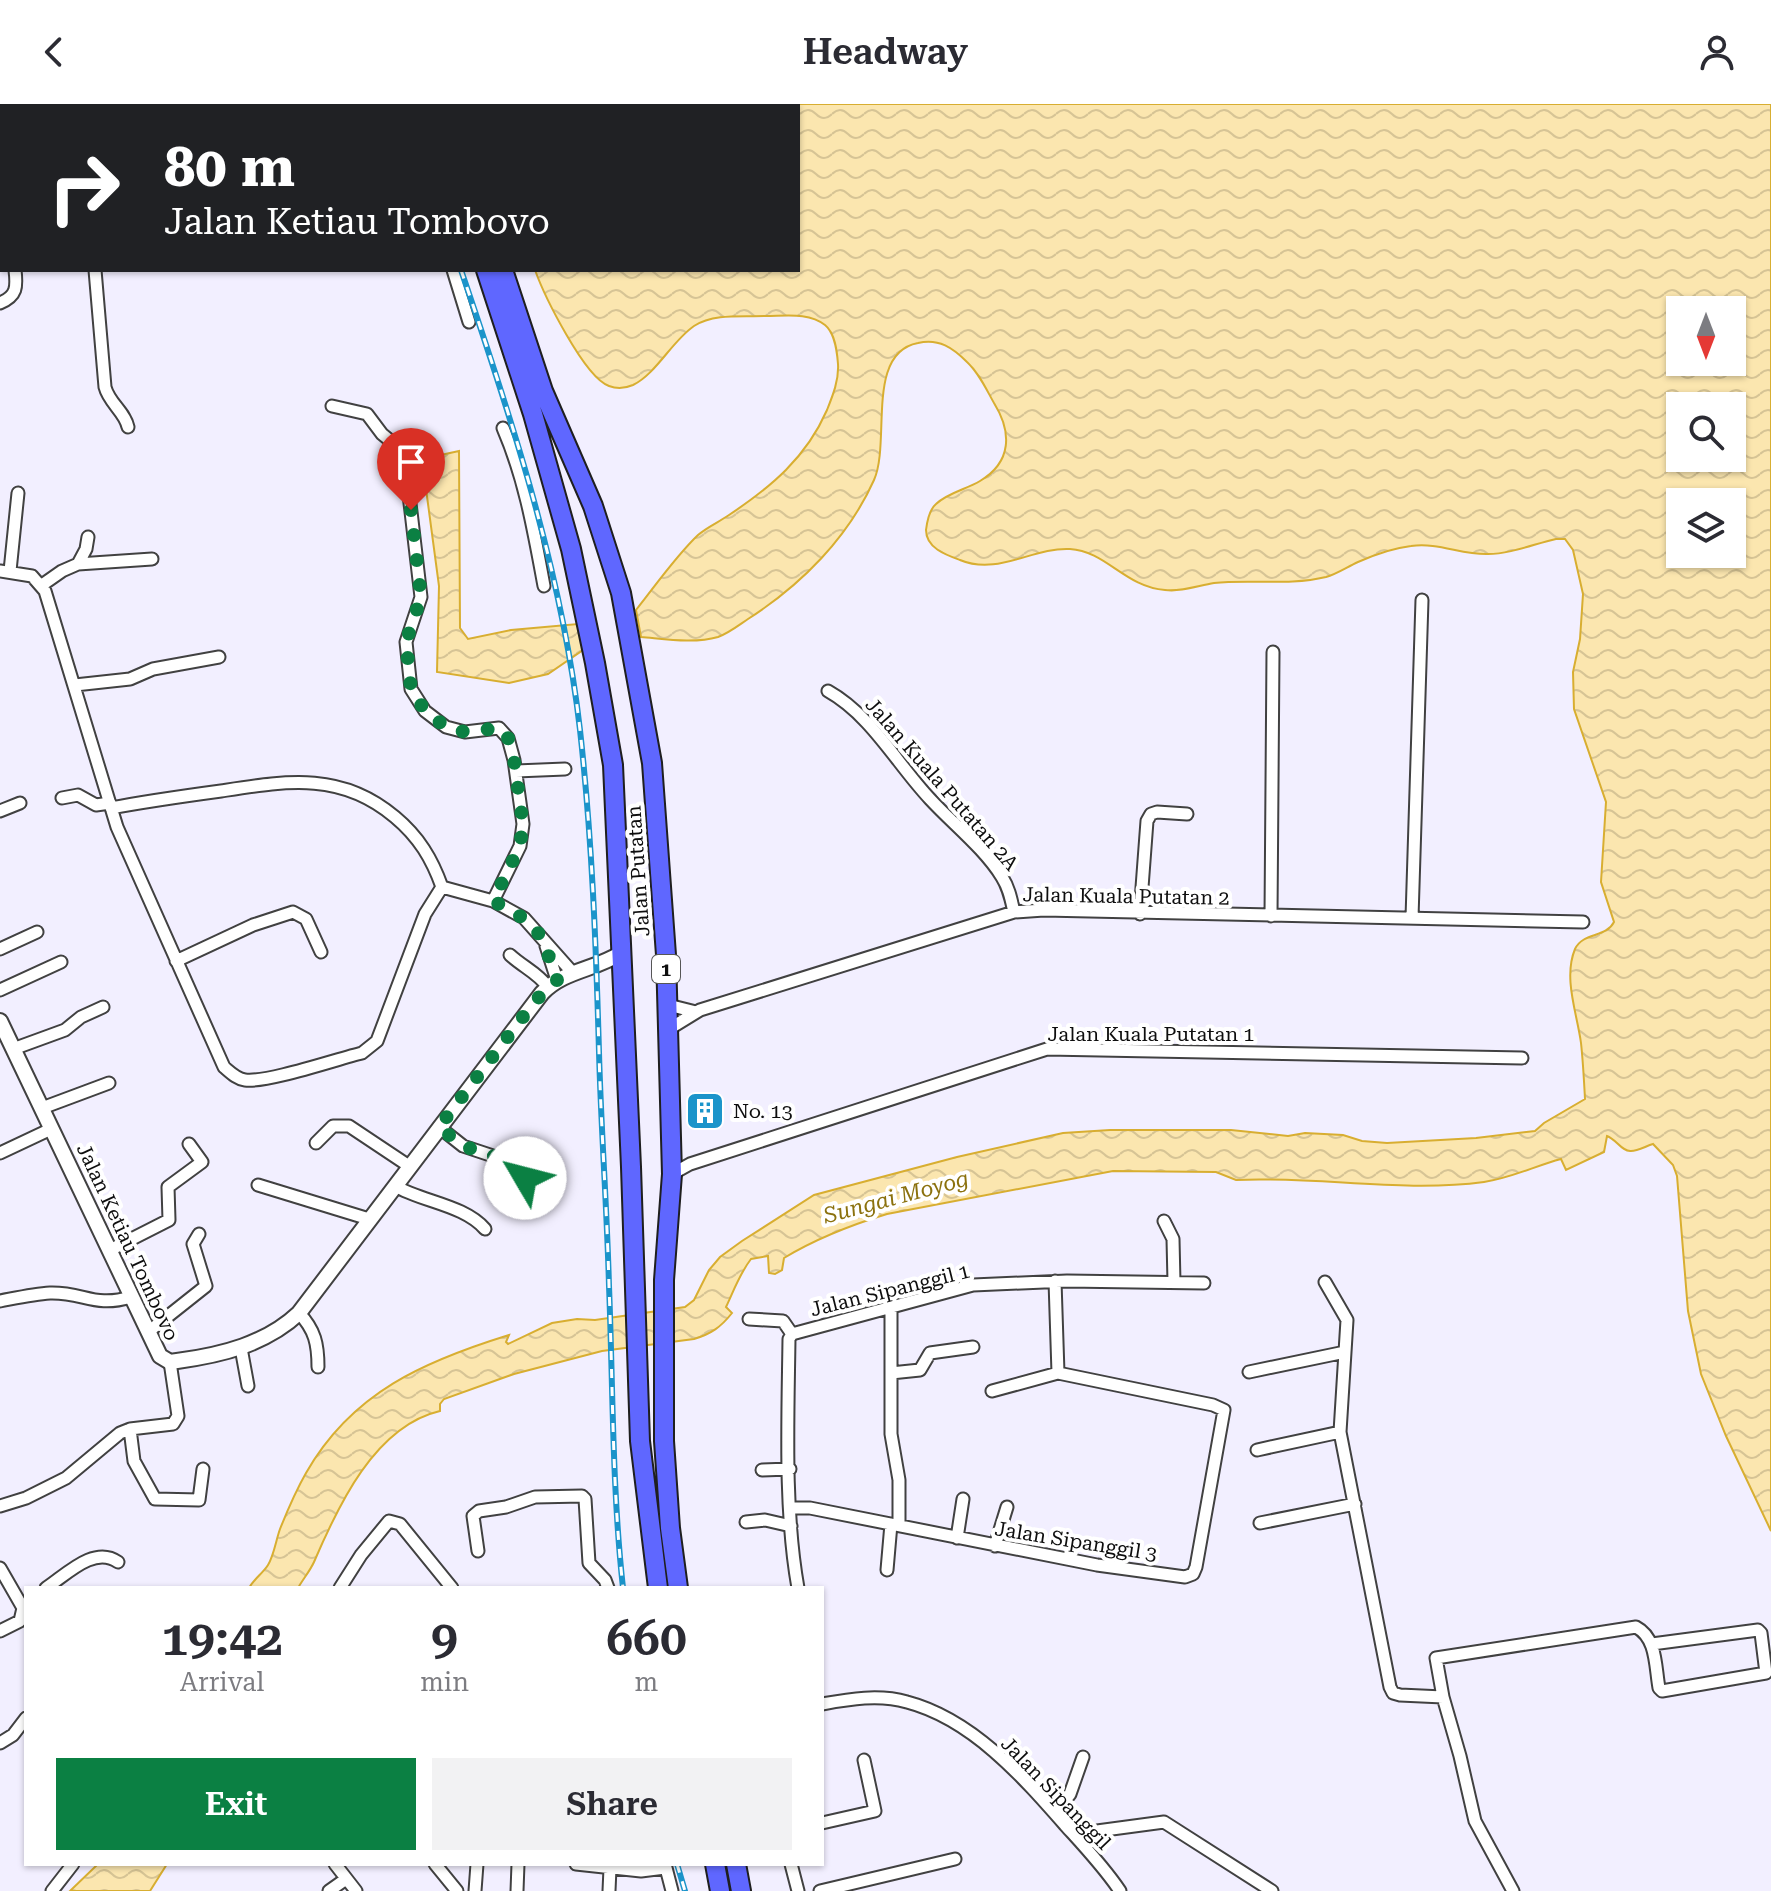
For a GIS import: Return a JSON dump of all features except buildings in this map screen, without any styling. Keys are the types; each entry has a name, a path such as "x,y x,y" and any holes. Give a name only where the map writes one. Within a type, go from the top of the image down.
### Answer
{"highway":[{"name":"Jalan Putatan","path":"487,272 554,486 583,603 613,765 640,1441 658,1586"},
{"name":"Jalan Putatan","path":"504,272 543,391 593,506 621,593 653,777 668,1005 672,1174 664,1280 664,1454 678,1586"},
{"path":"510,341 511,329 521,320"},
{"path":"715,1866 720,1891"},
{"path":"736,1866 741,1891"}],"street":[{"path":"0,303 16,291 15,272"},
{"path":"95,272 105,387 107,396 127,420 128,427"},
{"path":"454,272 469,322"},
{"path":"332,406 367,414 382,434 404,452 421,597 406,642 408,671 417,701 434,720 455,730 473,732 493,727 504,731 508,738 516,771 523,835 493,901"},
{"path":"503,428 517,459 527,494 544,586"},
{"path":"18,493 5,571 32,576 42,585 122,841 224,1067 242,1080 264,1078 362,1053 377,1041 425,914 442,887"},
{"path":"78,564 88,537"},
{"path":"42,585 78,564 152,559"},
{"path":"1412,918 1422,600"},
{"path":"1271,916 1273,652"},
{"path":"75,685 130,679 153,669 219,657"},
{"name":"Jalan Kuala Putatan 2A","path":"828,691 844,700 858,714 921,789 995,868 1006,884 1014,912"},
{"path":"516,771 565,769"},
{"path":"62,798 78,795 96,805 110,805 275,784 307,782 342,786 380,805 410,831 428,854 442,887"},
{"path":"0,811 20,803"},
{"path":"1140,914 1147,821 1151,814 1157,812 1187,814"},
{"path":"442,887 493,901 524,918 572,972"},
{"name":"Jalan Kuala Putatan 2","path":"669,1029 696,1012 1014,912 1044,910 1583,922"},
{"path":"176,961 253,925 293,912 306,919 321,952"},
{"path":"0,949 37,932"},
{"path":"545,943 553,983"},
{"name":"Jalan Ketiau Tombovo","path":"0,1021 148,1332 160,1356 170,1362 241,1348 271,1336 299,1313 439,1127 553,983 621,953"},
{"path":"510,955 527,970 553,983"},
{"path":"0,990 61,962"},
{"path":"597,966 610,969 622,978"},
{"path":"668,1005 696,1012"},
{"path":"13,1049 65,1030 81,1017 103,1007"},
{"name":"Jalan Kuala Putatan 1","path":"672,1174 683,1166 1047,1049 1522,1058"},
{"path":"42,1108 109,1083"},
{"path":"316,1143 333,1126 349,1126 409,1166"},
{"path":"439,1127 463,1146 508,1161 525,1178"},
{"path":"0,1153 51,1129"},
{"path":"110,1250 169,1220 168,1187 202,1162 189,1144"},
{"path":"671,1153 683,1160 701,1161"},
{"path":"258,1185 369,1219"},
{"path":"395,1186 418,1198 469,1216 485,1229"},
{"path":"1164,1221 1173,1239 1174,1282"},
{"path":"148,1332 206,1286 193,1244 199,1234"},
{"path":"992,1391 1058,1373 1055,1281"},
{"name":"Jalan Sipanggil 1","path":"798,1586 791,1526 788,1397 789,1339 792,1334 973,1285 1055,1281 1204,1283"},
{"path":"1325,1282 1347,1320 1340,1432 1390,1687 1393,1693 1400,1695 1443,1697"},
{"path":"0,1301 50,1293 97,1302 131,1297"},
{"path":"887,1570 899,1480 891,1434 891,1308"},
{"path":"299,1313 311,1326 316,1339 318,1367"},
{"path":"749,1319 783,1321 792,1334"},
{"path":"891,1373 920,1370 930,1353 973,1347"},
{"path":"241,1348 248,1386"},
{"path":"1249,1372 1345,1352"},
{"path":"0,1506 26,1498 66,1478 108,1441 130,1429 168,1426 177,1421 170,1362"},
{"name":"Jalan Sipanggil 3","path":"791,1508 810,1508 1108,1567 1185,1577 1193,1574 1224,1410 1213,1405 1058,1373"},
{"path":"130,1429 134,1461 155,1499 199,1500 203,1469"},
{"path":"1257,1450 1340,1432"},
{"path":"762,1470 790,1469"},
{"path":"478,1551 473,1516 479,1511 506,1507 535,1497 582,1496 585,1499 589,1563 607,1586"},
{"path":"957,1538 963,1499"},
{"path":"1260,1523 1355,1504"},
{"path":"995,1546 1007,1507"},
{"path":"746,1522 765,1520 791,1526"},
{"path":"341,1586 361,1555 389,1521 400,1524 450,1586"},
{"path":"49,1586 93,1558 111,1557 118,1562"},
{"path":"0,1568 24,1602 20,1621 0,1631"},
{"path":"1513,1891 1475,1821 1436,1658 1636,1627 1650,1640 1662,1691 1766,1673 1761,1633 1758,1630 1650,1640"},
{"name":"Jalan Sipanggil","path":"824,1704 880,1698 905,1701 929,1709 986,1745 1055,1813 1120,1891"},
{"path":"2,1740 13,1735 24,1721"},
{"path":"1055,1813 1070,1794 1083,1757"},
{"path":"824,1823 875,1811 864,1760"},
{"path":"1079,1840 1097,1831 1164,1822 1272,1891"},
{"path":"820,1891 955,1859"},
{"path":"52,1891 71,1866"},
{"path":"336,1866 356,1891"},
{"path":"437,1866 457,1891"},
{"path":"475,1891 477,1866"},
{"path":"517,1891 518,1866"},
{"path":"593,1866 641,1871 665,1866 672,1891"},
{"path":"792,1866 798,1891"},
{"path":"609,1891 610,1868"},
{"path":"329,1891 346,1879"}],"water":[{"name":"Sungai Moyog","path":"800,104 1771,104 1771,1531 1726,1436 1701,1374 1688,1311 1677,1176 1673,1165 1653,1144 1628,1151 1607,1136 1604,1152 1566,1170 1561,1159 1494,1180 1453,1185 1236,1180 1216,1172 1113,1171 887,1214 796,1251 784,1258 782,1270 775,1274 769,1273 768,1256 751,1259 726,1307 732,1313 706,1335 602,1351 514,1374 444,1399 440,1411 417,1419 396,1433 362,1471 299,1586 250,1586 270,1561 292,1501 324,1445 345,1421 393,1383 448,1356 509,1335 508,1344 552,1323 685,1307 694,1300 709,1270 720,1257 814,1195 1063,1133 1231,1130 1288,1136 1305,1133 1343,1135 1362,1141 1387,1143 1476,1138 1535,1131 1585,1099 1581,1043 1570,972 1579,944 1606,931 1614,922 1601,882 1606,802 1574,709 1573,672 1580,639 1583,594 1573,550 1565,539 1496,554 1411,546 1377,554 1330,576 1312,580 1228,582 1171,590 1138,583 1094,556 1070,549 988,565 960,560 929,542 926,530 929,516 941,500 991,473 1003,456 1006,435 1000,414 971,366 945,345 926,342 902,350 891,363 882,401 879,464 874,480 851,521 821,558 768,606 722,635 689,641 641,637 636,610 681,552 702,532 773,482 809,443 827,410 835,387 838,370 835,343 825,325 804,316 710,319 686,332 641,380 618,388 609,386 588,368 556,315 536,272 800,272"},
{"path":"459,451 460,628 468,639 511,630 578,624 583,650 548,674 509,683 437,672 439,586 422,459"},
{"path":"96,1866 166,1866 150,1891 70,1891"}],"railway":[{"path":"462,272 499,383 548,555 572,671 580,730 593,891 615,1475 623,1586"},
{"path":"678,1866 685,1891"}],"place":[{"name":"No. 13","path":"705,1111"}],"route":[{"path":"411,510 421,597 406,642 411,689 425,711 446,727 465,732 499,728 508,738 518,782 523,835 493,901 535,927 545,943 557,980 535,1001 439,1127 463,1146 508,1161 525,1178"}]}
